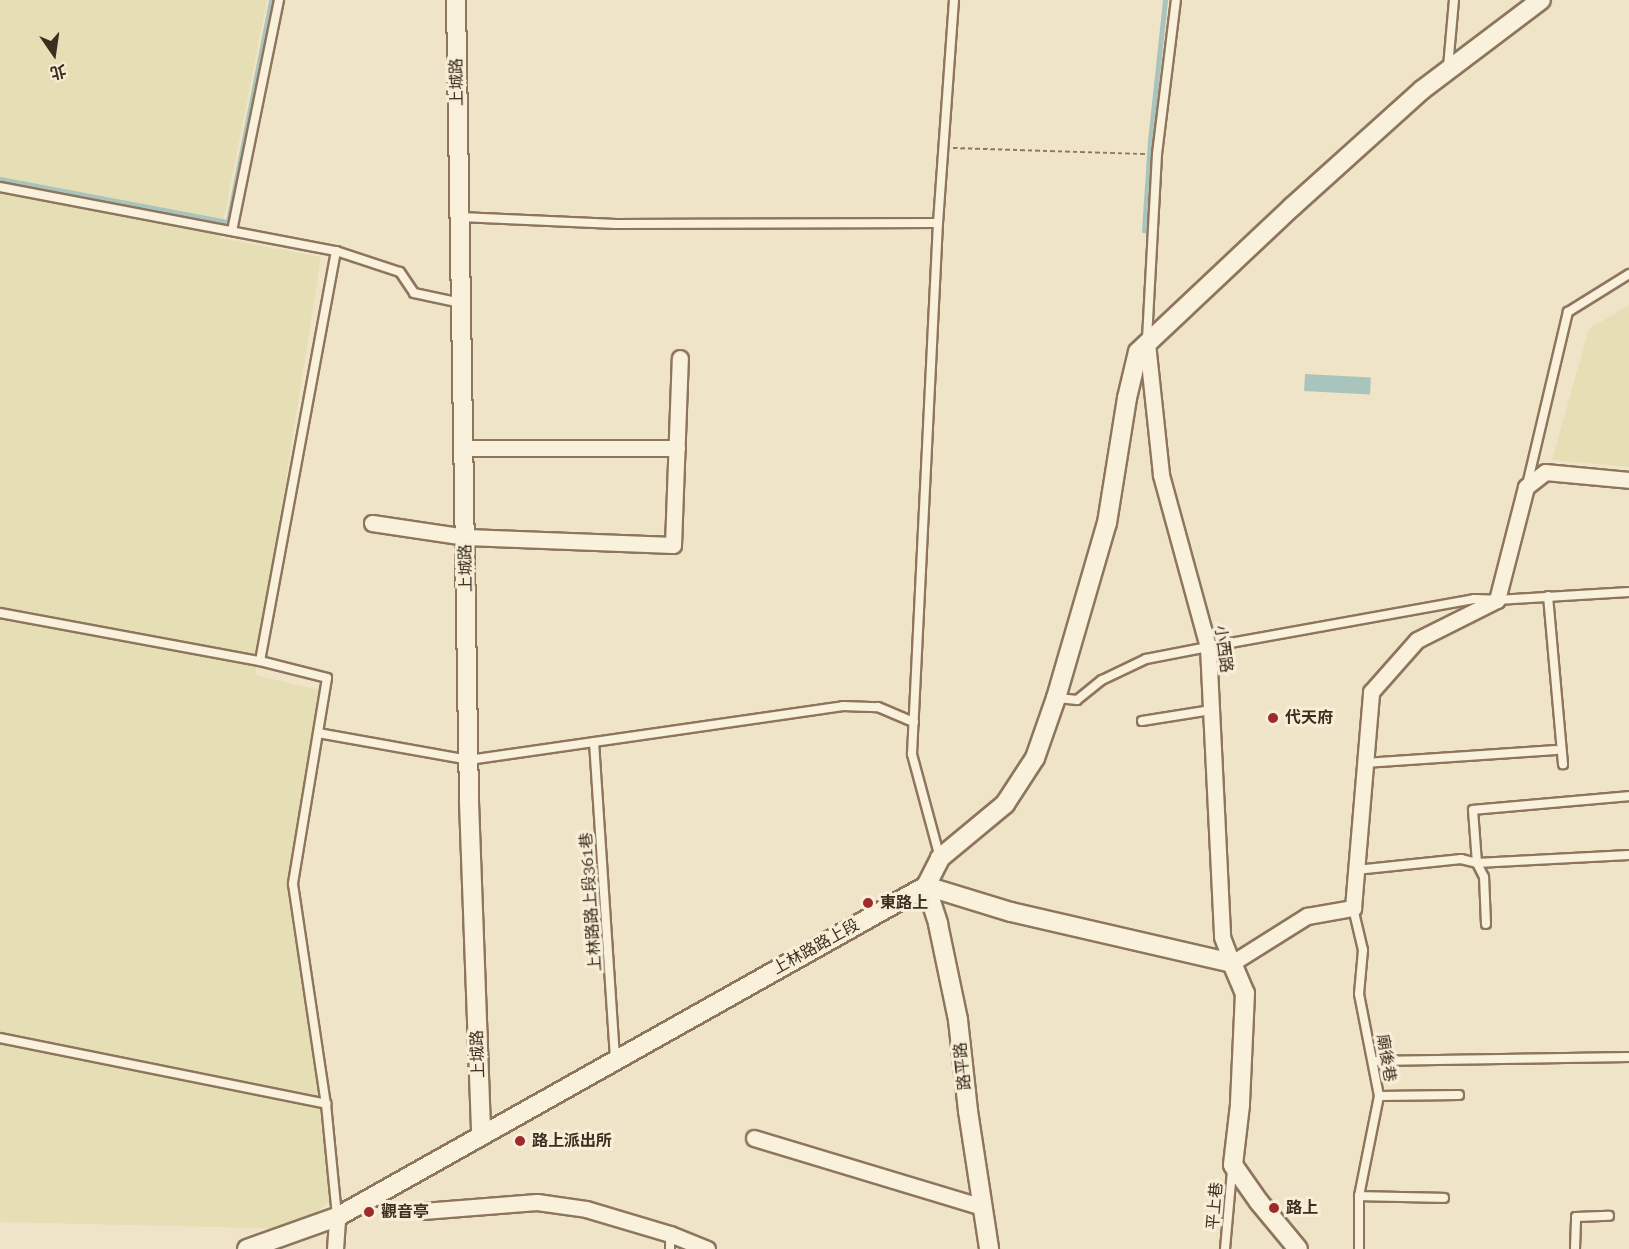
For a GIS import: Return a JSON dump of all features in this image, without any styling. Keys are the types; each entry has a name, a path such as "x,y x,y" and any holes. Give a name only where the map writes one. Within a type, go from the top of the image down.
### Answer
{"street":[{"name":"上城路","path":"456,0 469,760 481,1136"},
{"path":"1540,0 1422,90 1292,207 1138,352 1126,398 1107,523 1056,698 1035,758 1005,804 940,858 926,886 1011,912 1232,963 1307,916 1353,908 1371,692 1417,640 1497,600 1526,487 1545,472 1629,480"},
{"name":"小西路","path":"1147,344 1161,475 1208,647 1222,937 1232,963"},
{"path":"372,523 466,537 673,545 680,358"},
{"path":"465,448 677,448"},
{"name":"上林路路上段","path":"247,1249 337,1217 926,886"},
{"name":"路平路","path":"926,886 938,924 958,1020 968,1111 989,1249"},
{"path":"1232,963 1245,993 1240,1105 1233,1165 1259,1202 1298,1249"},
{"path":"754,1138 984,1206"},
{"path":"423,1211 537,1202 586,1209 670,1242 707,1249"},
{"path":"334,1248 337,1217"}],"lane":[{"path":"232,231 279,0"},
{"path":"940,858 912,754 938,224 954,0"},
{"path":"1147,344 1157,154 1176,0"},
{"path":"1447,71 1454,0"},
{"path":"0,187 336,251 400,272 414,293 462,303"},
{"path":"460,217 616,224 938,224"},
{"path":"260,661 336,251"},
{"path":"1526,487 1568,312 1629,274"},
{"path":"1056,698 1077,700 1102,680 1146,658 1474,599 1497,600 1629,592"},
{"path":"1548,596 1563,764"},
{"path":"0,613 260,661 327,678 293,884 326,1104 337,1217"},
{"path":"318,734 469,760 843,706 878,707 914,722"},
{"path":"1142,721 1211,710"},
{"name":"上林路路上段361巷","path":"594,742 615,1060"},
{"path":"1365,763 1556,750"},
{"path":"1486,924 1484,877 1477,863 1473,810 1629,796"},
{"path":"1356,870 1461,859 1477,863 1629,855"},
{"name":"廟後巷","path":"1353,908 1363,950 1359,994 1374,1061 1379,1096 1359,1196 1359,1249"},
{"path":"0,1038 326,1104"},
{"path":"1374,1061 1629,1057"},
{"path":"1379,1096 1459,1095"},
{"name":"平上巷","path":"1225,1249 1233,1165"},
{"path":"1359,1196 1444,1198"},
{"path":"1575,1249 1576,1217 1609,1216"}],"path":[{"path":"943,148 1157,154"}],"shaded area":[{"path":"0,0 267,0 220,238 321,257 255,675 328,692 289,870 331,1200 296,1229 0,1222"},
{"path":"1629,305 1629,467 1552,460 1589,329"}],"water":[{"path":"1305,374 1371,377 1370,394 1304,391"}],"waterway":[{"path":"0,179 228,222 271,0"},
{"path":"1144,231 1150,141 1165,0"}],"place":[{"name":"代天府","path":"1273,718"},
{"name":"東路上","path":"868,903"},
{"name":"路上派出所","path":"520,1141"},
{"name":"路上","path":"1274,1208"},
{"name":"觀音亭","path":"369,1212"}]}
